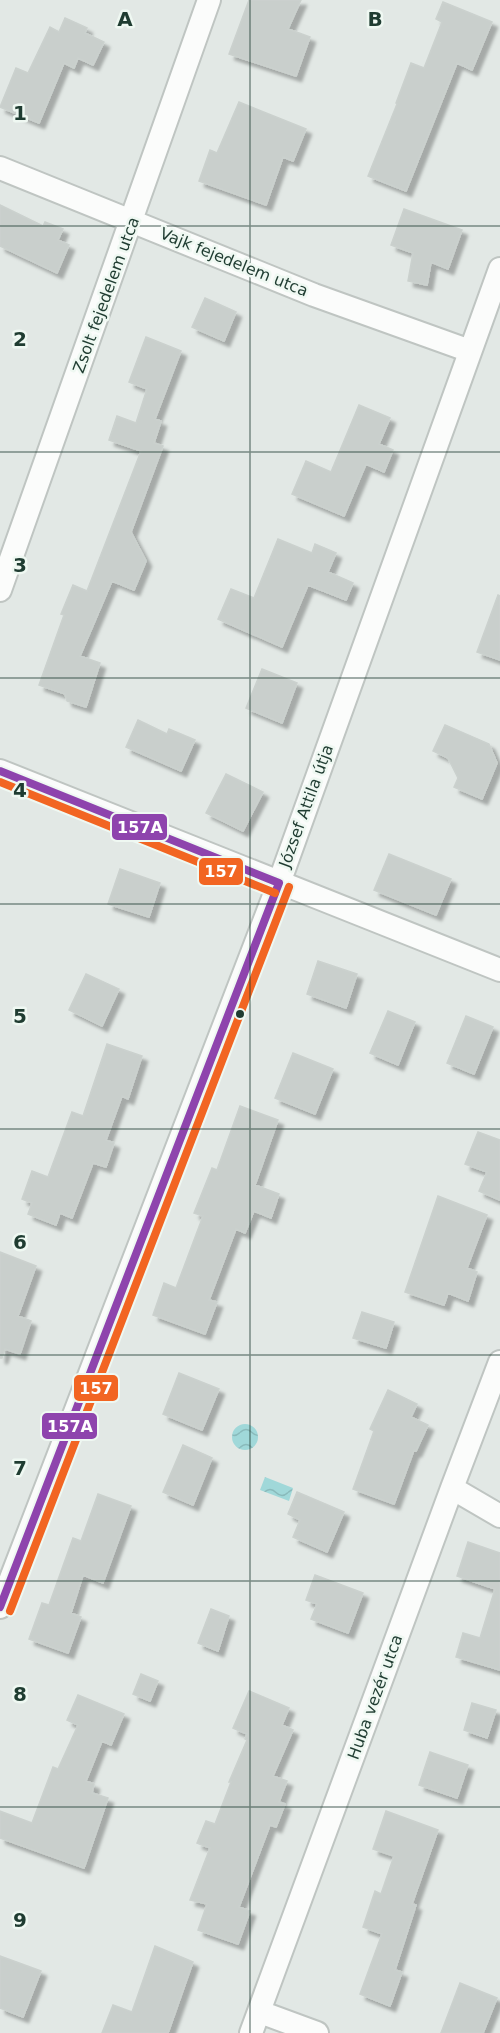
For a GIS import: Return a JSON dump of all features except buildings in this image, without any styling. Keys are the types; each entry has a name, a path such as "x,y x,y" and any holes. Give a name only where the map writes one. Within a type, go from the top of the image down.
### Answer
{"street":[{"name":"Zsolt fejedelem utca","path":"0,590 209,0"},
{"name":"Vajk fejedelem utca","path":"0,168 314,295 470,351"},
{"name":"József Attila útja","path":"0,1607 279,883 500,269"},
{"path":"0,771 500,970"},
{"name":"Huba vezér utca","path":"251,2033 500,1362"},
{"path":"452,1488 500,1516"},
{"path":"260,2012 317,2033"}],"water":[{"path":"245,1424 254,1428 258,1437 254,1446 245,1450 236,1446 232,1437 236,1428"},
{"path":"265,1477 293,1488 289,1501 260,1490"}],"transit line":[{"name":"157A","path":"0,771 279,883"},
{"name":"157","path":"0,782 275,893"},
{"name":"157A","path":"0,1607 279,883"},
{"name":"157","path":"10,1611 289,887"}]}
